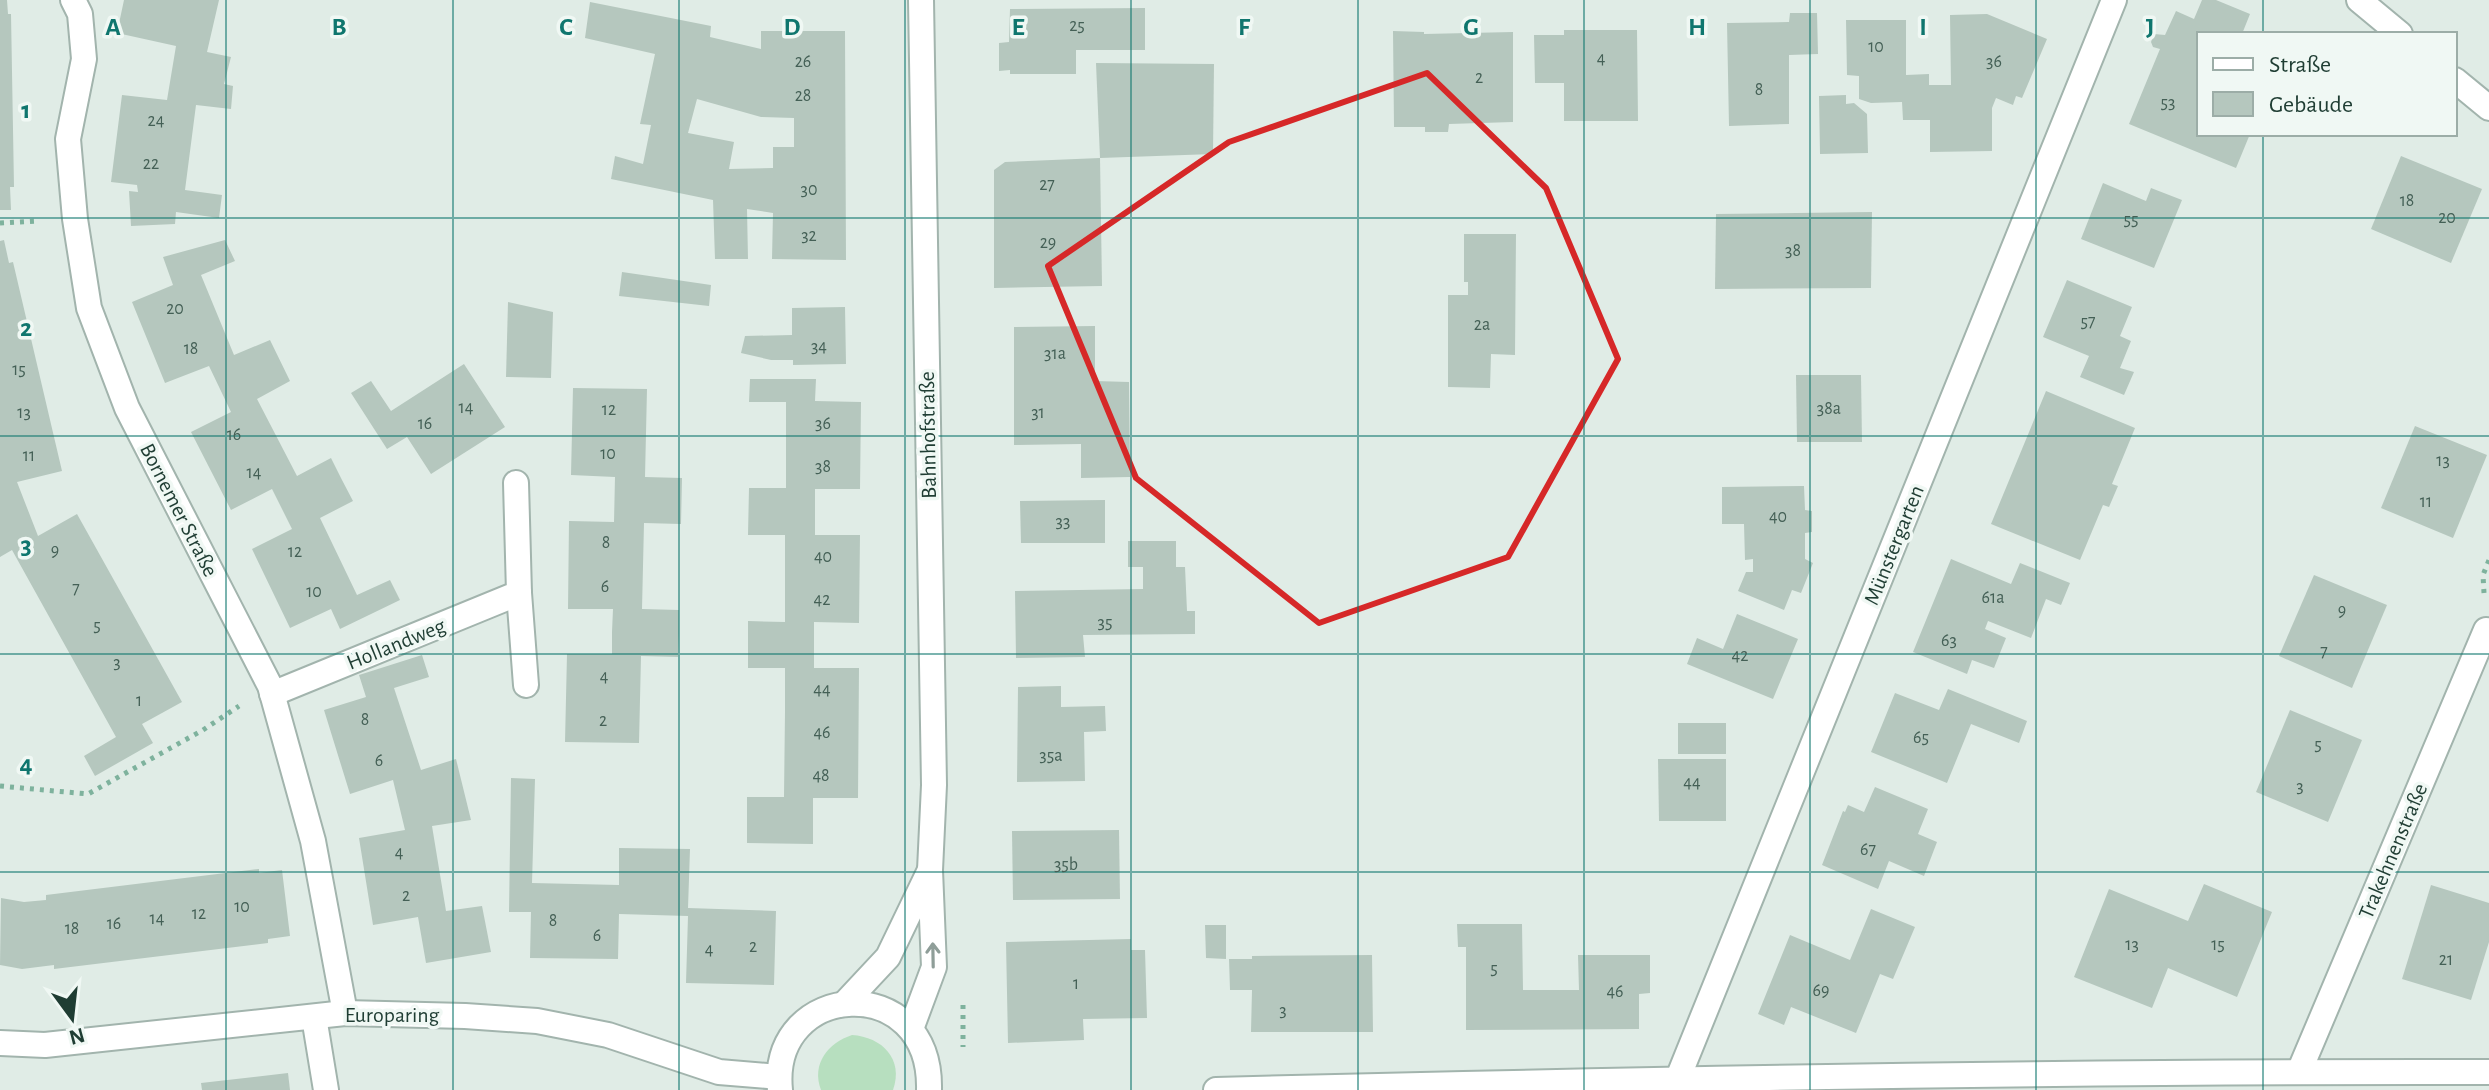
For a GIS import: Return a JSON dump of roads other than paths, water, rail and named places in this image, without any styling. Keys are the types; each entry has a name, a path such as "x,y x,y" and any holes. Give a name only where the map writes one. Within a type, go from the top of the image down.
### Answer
{"street":[{"name":"Bornemer Straße","path":"73,0 80,14 84,59 68,139 75,219 89,308 127,408 271,690 313,841 345,1013"},
{"name":"Bahnhofstraße","path":"911,1029 934,967 930,870 934,785 921,0"},
{"name":"Münstergarten","path":"1677,1084 2114,0"},
{"path":"2359,0 2398,32"},
{"path":"2457,82 2489,108"},
{"path":"516,483 519,593 526,685"},
{"name":"Hollandweg","path":"271,690 519,593"},
{"name":"Trakehnenstraße","path":"2299,1072 2486,630"},
{"name":"Bahnhofstraße","path":"779,1084 782,1056 792,1036 806,1020 824,1009 845,1003 888,957 930,870"},
{"path":"845,1003 869,1004 893,1013 911,1029 923,1047 929,1067 930,1090"},
{"name":"Europaring","path":"0,1043 45,1045 345,1013 465,1016 537,1021 608,1035 719,1072 779,1084"},
{"path":"314,1017 326,1090"},
{"path":"1216,1090 2299,1072 2489,1072"}]}
